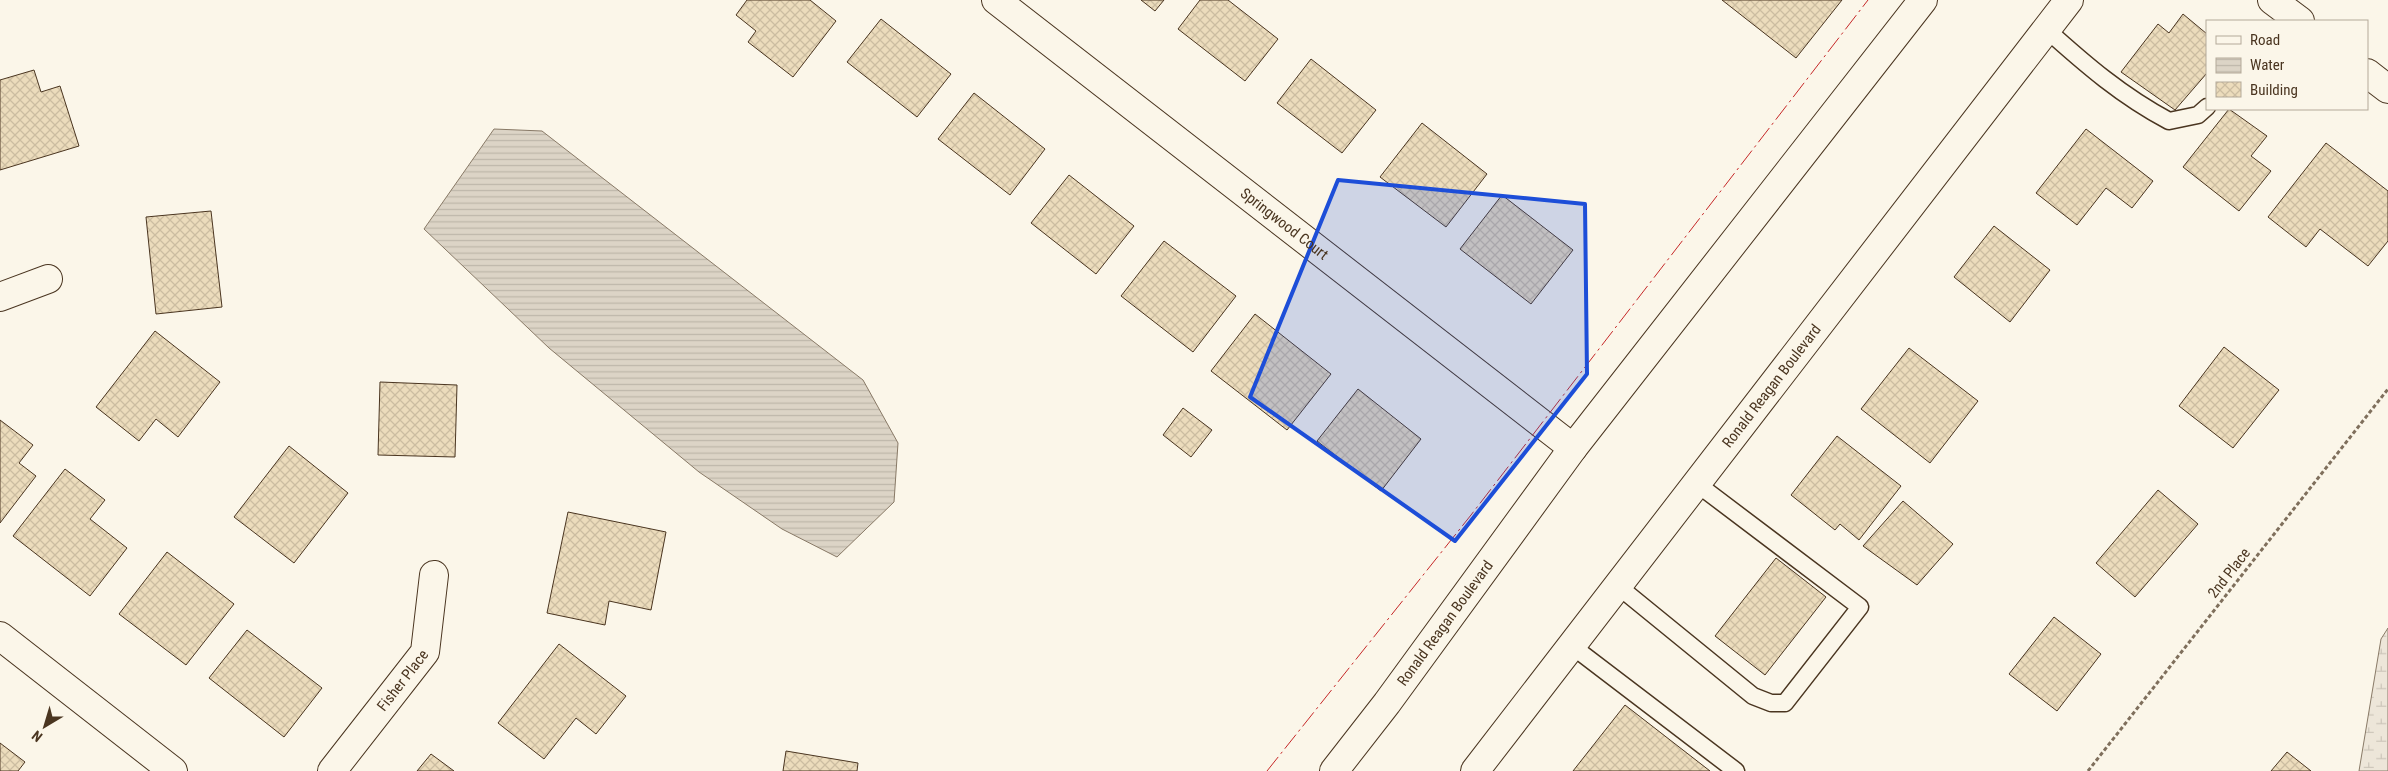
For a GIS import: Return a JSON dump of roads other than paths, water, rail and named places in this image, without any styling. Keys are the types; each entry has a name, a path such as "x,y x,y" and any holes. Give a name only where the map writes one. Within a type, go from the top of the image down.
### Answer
{"main road":[{"name":"Springwood Court","path":"996,0 1573,448"},
{"name":"Ronald Reagan Boulevard","path":"1334,771 1387,703 1573,448 1923,0"},
{"name":"Ronald Reagan Boulevard","path":"1475,771 2069,0"},
{"path":"2272,0 2299,20"},
{"path":"2368,74 2388,89"},
{"path":"0,297 48,278"},
{"name":"Fisher Place","path":"332,771 425,652 434,575"},
{"path":"0,636 173,771"}],"lane":[{"path":"2046,29 2089,68 2134,102 2169,121 2198,115 2206,108"},
{"path":"1618,586 1753,696 1771,703 1785,704 1860,607 1696,483"},
{"path":"1572,646 1736,771"}],"water":[{"path":"494,129 542,131 863,380 898,443 894,502 837,557 782,529 699,472 549,348 424,229"}]}
